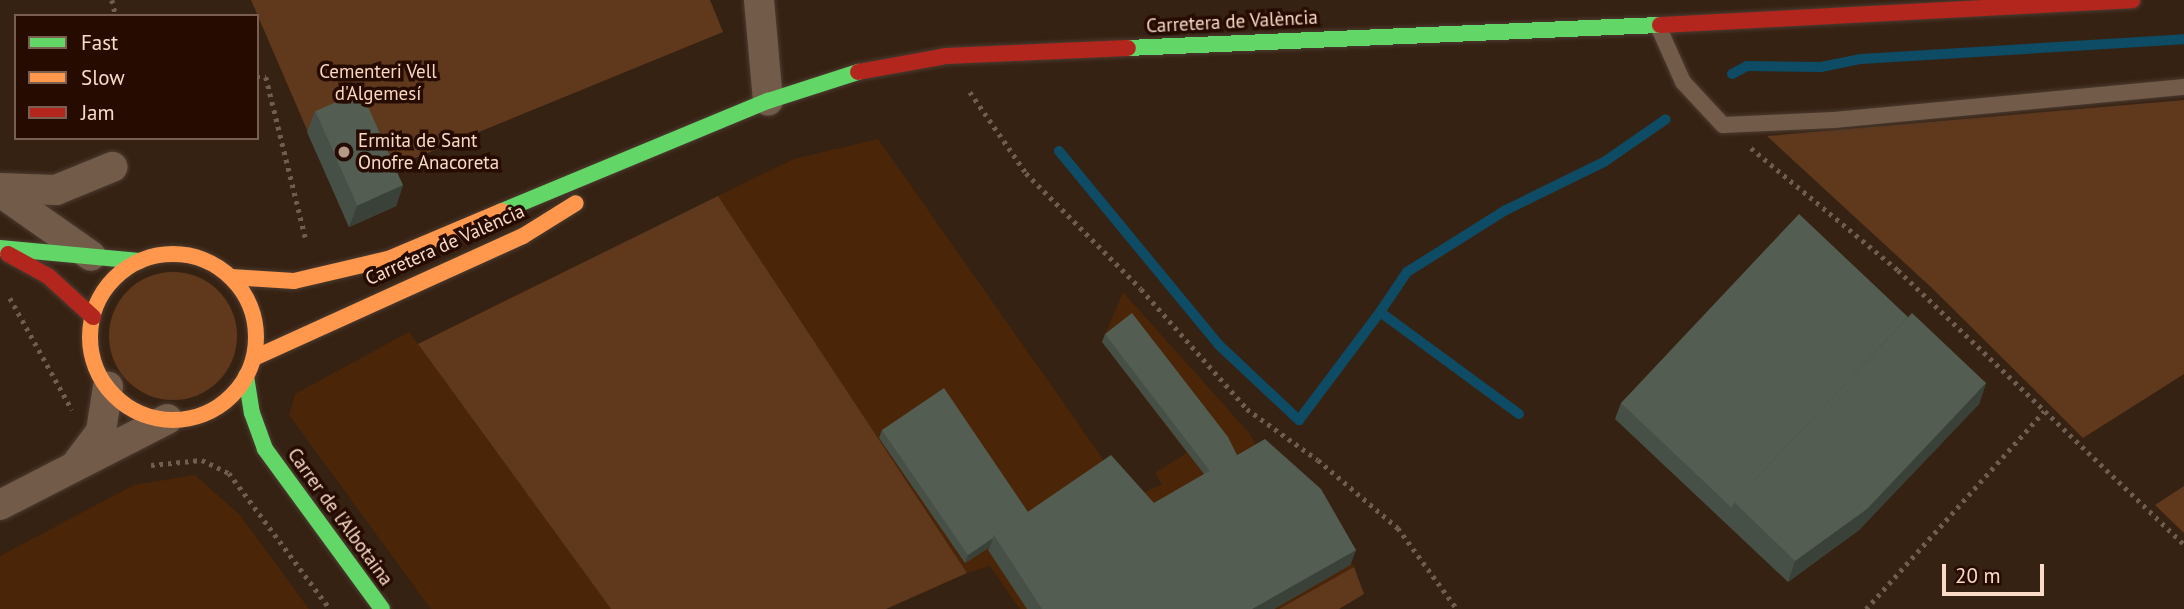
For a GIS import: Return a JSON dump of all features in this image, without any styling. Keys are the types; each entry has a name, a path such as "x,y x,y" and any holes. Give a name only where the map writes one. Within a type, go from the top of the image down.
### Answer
{"street":[{"path":"759,0 768,101"},
{"name":"Carretera de València","path":"231,277 273,282 316,279 388,259 768,101 860,71 946,56 2132,0"},
{"name":"Carretera de València","path":"254,358 401,288 523,236 683,137"},
{"path":"0,190 56,190 112,167"},
{"path":"0,190 92,257"},
{"path":"56,190 46,212 57,232"},
{"path":"0,249 139,261 187,255 231,277 253,314 254,358 232,396 201,415 167,419 0,505"},
{"path":"0,249 48,276 93,317"},
{"path":"139,261 118,275 102,294 93,317 94,360 108,387 128,406 167,419"},
{"name":"Carrer de l'Albotaina","path":"246,376 251,413 265,449 382,609"},
{"path":"74,466 101,431 108,387"},
{"path":"201,415 227,425"},
{"name":"Carrer de l'Albotaina","path":"243,433 265,449"}],"lane":[{"path":"1657,24 1684,82 1723,125 1834,120 2184,87"}],"path":[{"path":"946,56 1026,173 1141,289 1247,410 1318,460 1398,528 1457,609"},
{"path":"259,77 266,77 316,279"},
{"path":"1723,125 1898,270 2184,544"},
{"path":"1867,609 2044,411"}],"shaded area":[{"path":"878,139 1131,499 1162,484 1155,473 1187,453 1102,342 1123,292 1250,434 1257,448 1322,499 1354,567 1279,609 1020,609 990,566 967,573 718,196 794,159"},
{"path":"409,332 611,609 431,609 289,415 295,394"},
{"path":"195,475 240,515 309,609 0,609 0,556 134,485"}],"green space":[{"name":"Cementeri Vell d'Algemesí","path":"251,0 710,0 723,32 381,172 396,206 349,227"},
{"path":"2184,100 2184,374 2083,438 1933,289 1767,136"},
{"path":"718,196 967,573 886,609 611,609 418,344"},
{"path":"173,272 197,277 218,291 232,312 237,336 232,360 218,381 197,395 173,400 149,395 128,381 114,360 109,336 114,312 128,291 149,277"},
{"path":"2184,486 2184,533 2155,505"},
{"path":"1354,567 1364,594 1339,609 1279,609"}],"building":[{"path":"361,91 403,185 357,205 315,111"},
{"path":"1799,214 1908,317 1734,502 1732,508 1621,403"},
{"path":"1132,313 1228,437 1237,455 1210,471 1105,334"},
{"path":"1912,313 1986,383 1867,509 1795,561 1734,502"},
{"path":"944,388 1028,512 968,555 882,430"},
{"path":"1265,439 1321,489 1356,550 1252,609 1042,609 994,535 1111,455 1154,503"}],"waterway":[{"path":"1732,74 1747,66 1821,67 1861,59 2184,39"},
{"path":"1519,414 1380,312 1407,272 1506,210 1604,162 1666,119"},
{"path":"1059,151 1219,345 1299,420 1380,312"}],"traffic: fast":[{"path":"1128,48 1660,25"},
{"path":"502,211 768,101 858,72"},
{"path":"0,248 139,261"},
{"path":"246,376 252,413 265,449 382,609"}],"traffic: slow":[{"path":"254,358 523,236 576,203"},
{"path":"231,277 294,281 388,259 502,211"},
{"path":"173,254 205,261 219,268 231,279 242,291 249,305 256,337 249,369 242,383 231,395 219,406 205,413 173,420 141,413 127,406 115,395 104,383 97,369 90,337 97,305 104,291 115,279 127,268 141,261 173,254"}],"traffic: jam":[{"path":"1660,25 2132,0"},
{"path":"858,72 946,56 1128,48"},
{"path":"8,254 48,276 93,317"}],"place":[{"name":"Ermita de Sant Onofre Anacoreta","path":"344,152"}]}
